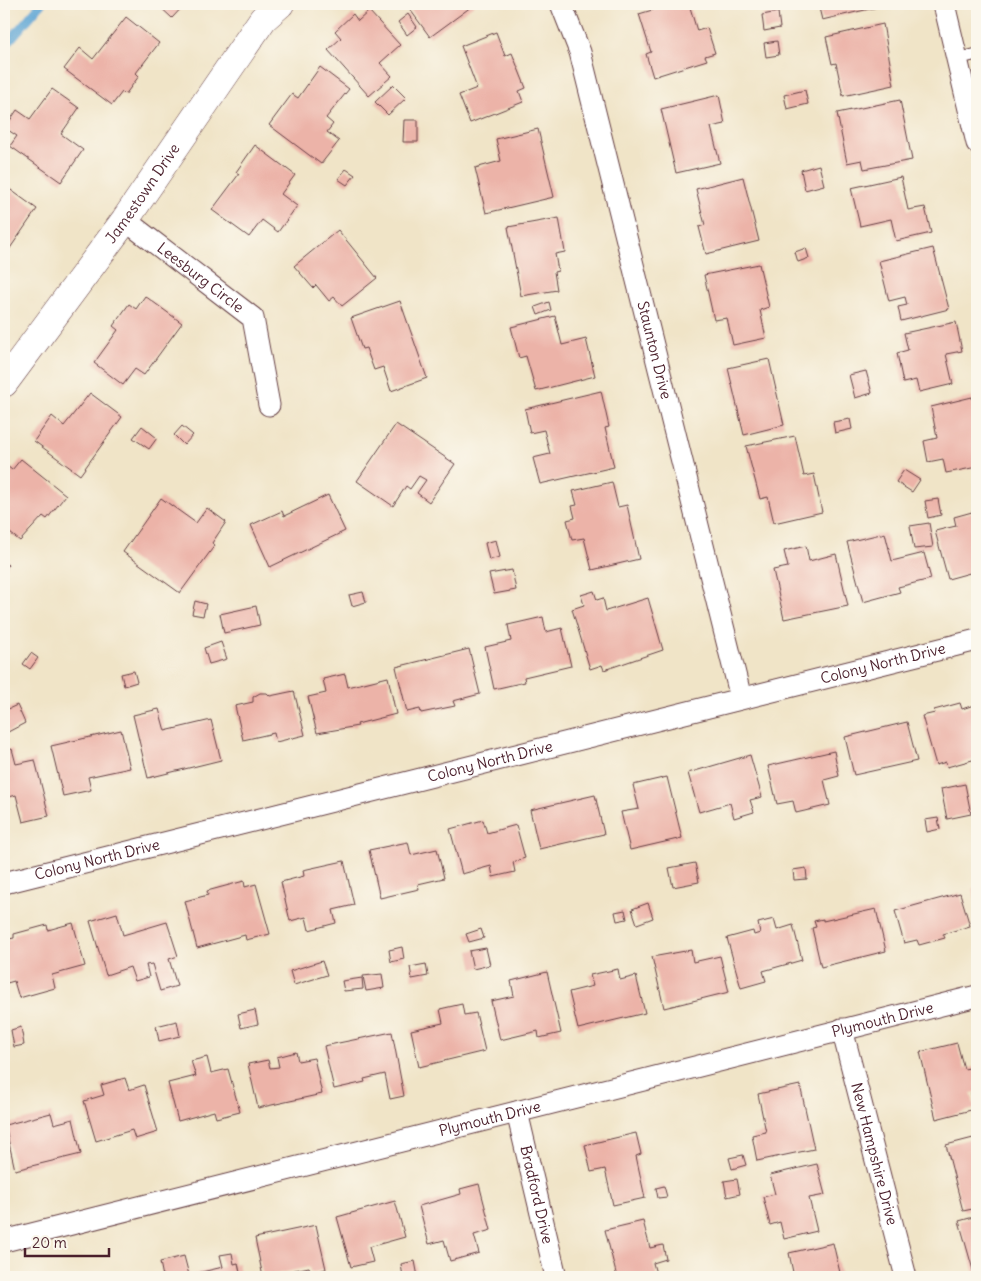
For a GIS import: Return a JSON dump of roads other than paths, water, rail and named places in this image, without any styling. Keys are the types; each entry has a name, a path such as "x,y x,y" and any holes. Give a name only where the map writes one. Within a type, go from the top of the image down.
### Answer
{"street":[{"name":"Jamestown Drive","path":"8,369 125,220 263,19 280,4"},
{"name":"Staunton Drive","path":"561,4 580,52 740,698"},
{"path":"944,4 967,57 977,143"},
{"name":"Leesburg Circle","path":"125,220 253,318 269,405"},
{"name":"Colony North Drive","path":"4,883 977,640"},
{"name":"Plymouth Drive","path":"4,1241 977,996"},
{"name":"New Hampshire Drive","path":"842,1029 906,1277"},
{"name":"Bradford Drive","path":"517,1112 556,1277"}],"waterway":[{"path":"4,47 41,4"}]}
